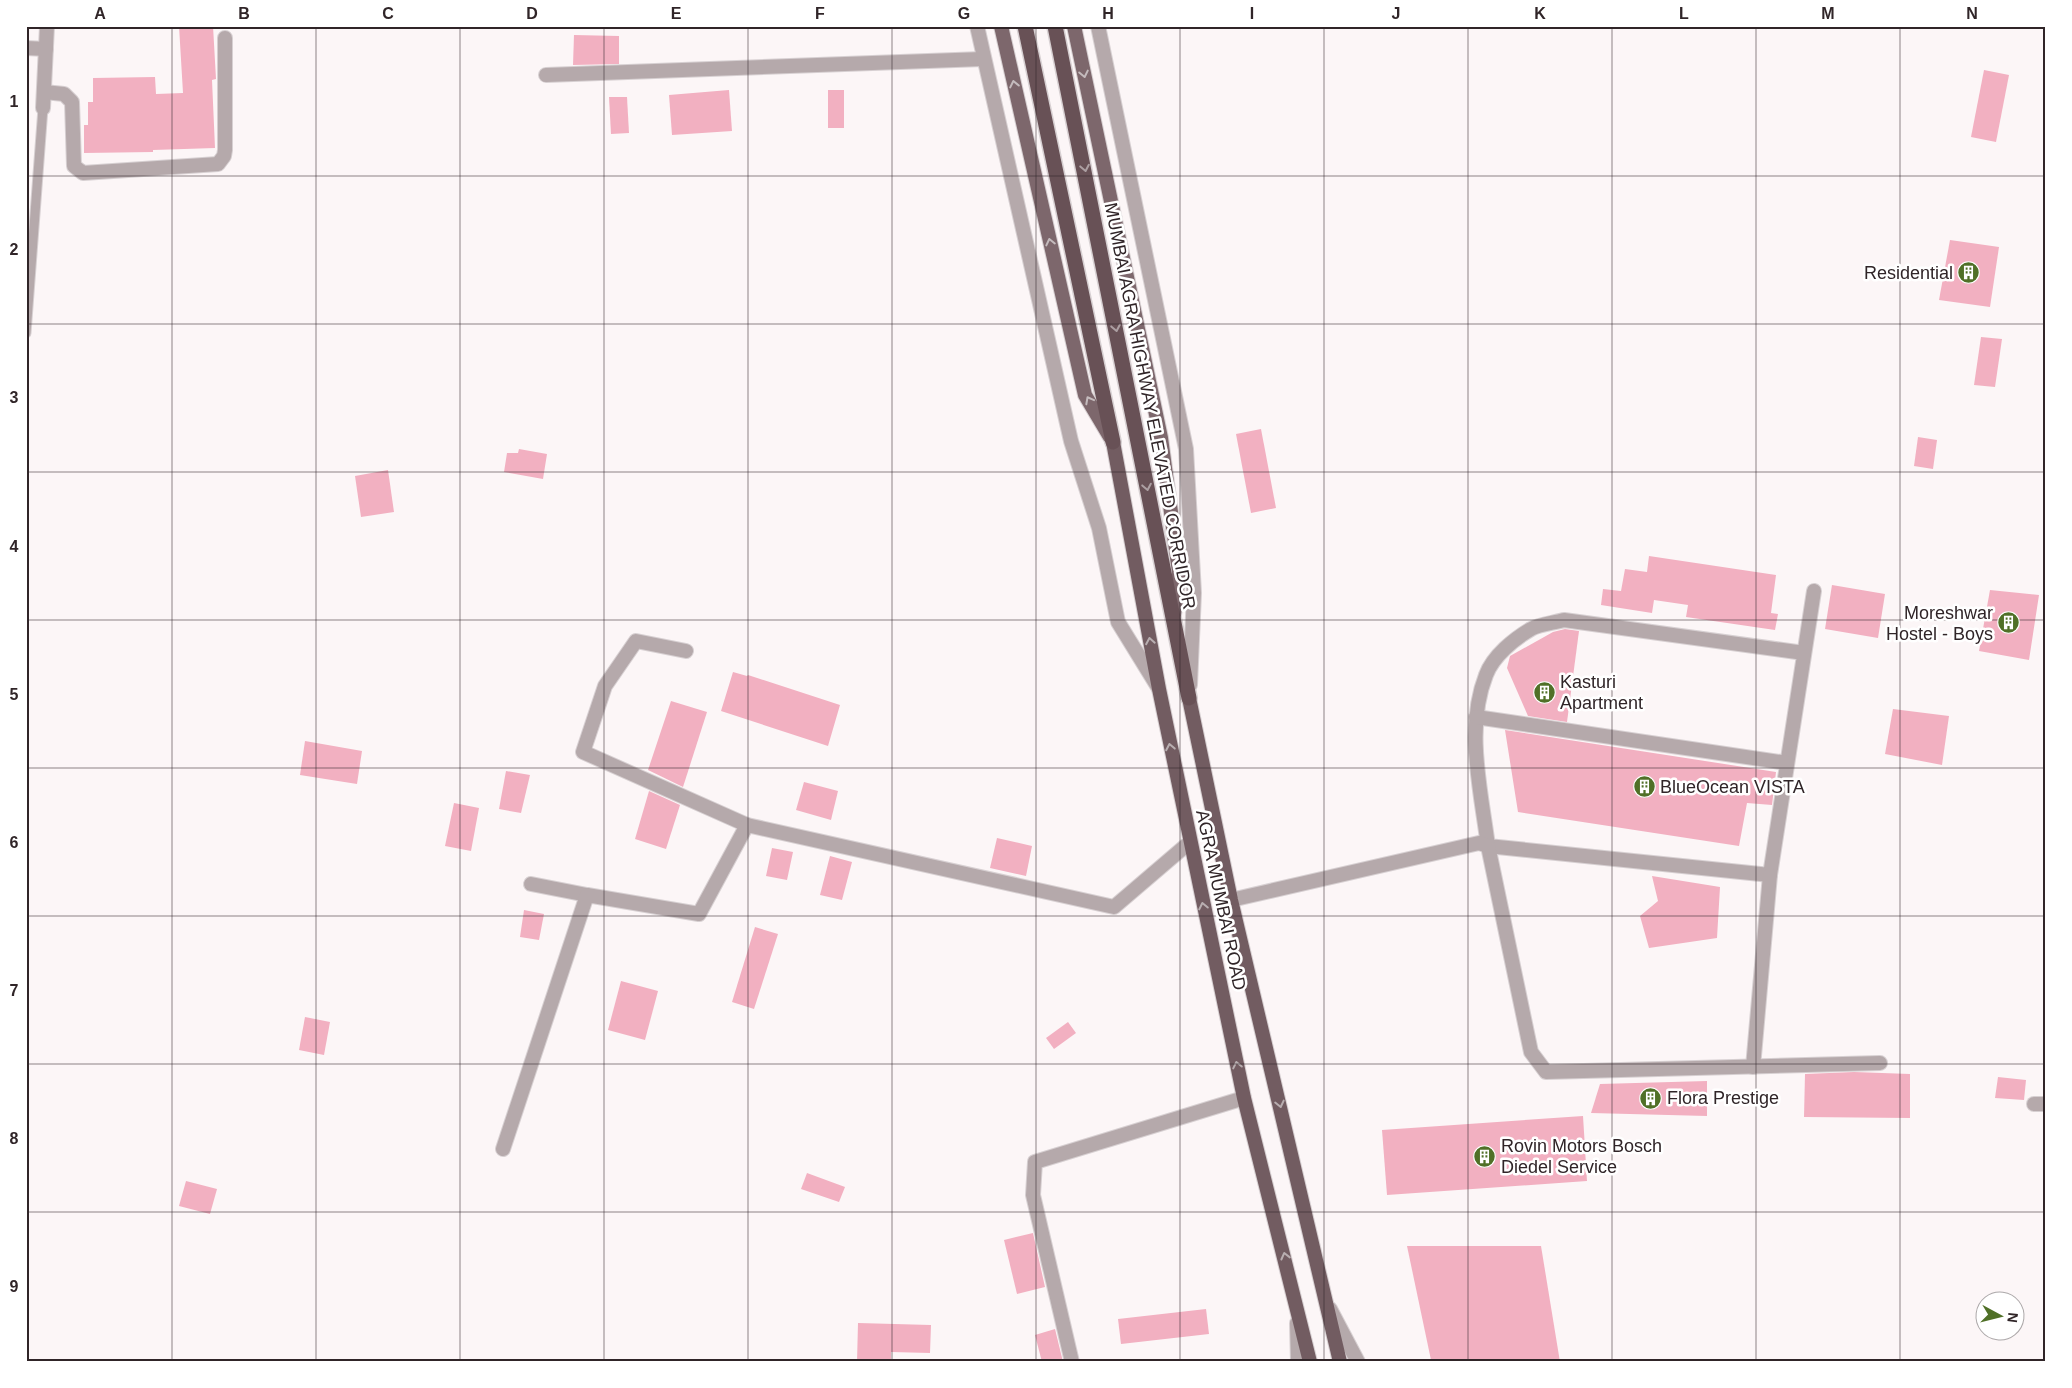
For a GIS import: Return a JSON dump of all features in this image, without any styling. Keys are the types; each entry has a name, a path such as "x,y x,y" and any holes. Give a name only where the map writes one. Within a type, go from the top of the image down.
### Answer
{"highway":[{"path":"1025,26 1113,442"},
{"name":"MUMBAI AGRA HIGHWAY ELEVATED CORRIDOR","path":"1055,26 1189,698"},
{"name":"AGRA MUMBAI ROAD","path":"1113,442 1159,689 1244,1098 1310,1362"},
{"name":"AGRA MUMBAI ROAD","path":"1189,698 1231,900 1340,1362"}],"main road":[{"path":"1001,26 1085,396 1113,442"},
{"path":"1074,26 1161,438 1179,572 1173,624"}],"street":[{"path":"43,108 47,26"},
{"path":"976,26 1071,441 1099,528 1118,622 1159,689"},
{"path":"1098,26 1186,449 1194,593 1189,698"},
{"path":"44,92 64,94 72,102 74,166 83,173 218,164 224,156 225,150 225,38"},
{"path":"26,48 46,49"},
{"path":"546,75 983,59"},
{"path":"1753,1067 1770,875 1814,591"},
{"path":"1804,653 1564,620 1532,628 1504,649 1486,674 1476,717 1476,759 1488,846 1532,1052 1546,1072 1880,1063"},
{"path":"686,651 636,640 605,686 583,752 747,825 1114,907 1190,842"},
{"path":"1476,717 1787,763"},
{"path":"531,884 699,914 747,825"},
{"path":"1231,900 1479,843 1488,846 1770,875"},
{"path":"503,1148 587,895"},
{"path":"1072,1362 1032,1195 1035,1162 1244,1098"},
{"path":"1297,1304 1298,1362"},
{"path":"1327,1304 1358,1362"}],"lane":[{"path":"26,333 43,108"}],"building":[{"path":"179,26 213,26 216,79 212,80 215,148 153,150 153,152 84,153 84,125 88,125 88,102 93,102 93,78 155,77 156,94 183,93"},
{"path":"574,35 619,36 619,64 573,65"},
{"path":"1984,70 2009,75 1996,142 1971,137"},
{"path":"729,90 732,131 672,135 669,95"},
{"path":"828,90 844,90 844,128 828,128"},
{"path":"609,97 627,97 629,133 611,134"},
{"name":"Residential","path":"1950,240 1999,247 1990,307 1939,300"},
{"path":"1981,337 2002,339 1995,387 1974,385"},
{"path":"1261,429 1276,508 1251,513 1236,434"},
{"path":"1918,437 1937,440 1933,469 1914,466"},
{"path":"519,449 547,454 543,479 504,472 507,453 518,453"},
{"path":"388,470 394,512 361,517 355,476"},
{"path":"1649,556 1776,575 1771,613 1778,614 1775,630 1686,617 1688,605 1654,600 1652,613 1601,605 1603,589 1621,591 1625,569 1647,572"},
{"path":"1832,585 1885,594 1878,638 1825,629"},
{"name":"Moreshwar Hostel - Boys","path":"1990,590 2039,595 2029,660 1979,651"},
{"name":"Kasturi Apartment","path":"1565,629 1579,631 1567,722 1528,716 1507,668 1510,656 1553,632"},
{"path":"733,672 748,675 840,705 828,746 721,711"},
{"path":"671,701 707,712 683,787 648,770"},
{"path":"1893,709 1949,716 1942,765 1885,754"},
{"name":"BlueOcean VISTA","path":"1505,730 1776,772 1772,805 1747,803 1739,846 1518,812"},
{"path":"305,741 362,751 357,784 300,775"},
{"path":"506,771 530,775 521,813 499,809"},
{"path":"804,782 838,791 831,820 796,810"},
{"path":"649,791 680,805 666,849 635,839"},
{"path":"454,803 479,808 471,851 445,846"},
{"path":"997,838 1032,846 1026,876 990,868"},
{"path":"772,848 793,852 787,880 766,876"},
{"path":"830,856 852,862 842,900 820,895"},
{"path":"1652,876 1720,887 1717,938 1649,948 1640,916 1658,901"},
{"path":"524,910 544,914 539,940 520,937"},
{"path":"755,927 778,934 754,1009 732,1002"},
{"path":"621,981 658,991 645,1040 608,1030"},
{"path":"305,1017 330,1022 324,1055 299,1050"},
{"path":"1068,1022 1076,1033 1054,1049 1046,1038"},
{"path":"1854,1072 1910,1074 1910,1118 1804,1117 1805,1074"},
{"path":"1998,1077 2026,1080 2024,1100 1995,1098"},
{"name":"Flora Prestige","path":"1707,1081 1707,1116 1591,1113 1600,1084"},
{"name":"Rovin Motors Bosch Diedel Service","path":"1583,1116 1587,1181 1387,1195 1382,1130"},
{"path":"807,1173 845,1187 839,1202 801,1189"},
{"path":"186,1181 217,1189 210,1214 179,1206"},
{"path":"1033,1233 1045,1287 1017,1294 1004,1240"},
{"path":"1407,1246 1541,1246 1560,1362 1431,1360"},
{"path":"1206,1309 1209,1334 1121,1344 1118,1319"},
{"path":"858,1323 931,1325 930,1353 891,1352 891,1362 857,1362"},
{"path":"1055,1329 1063,1362 1042,1362 1035,1335"}],"place":[{"name":"Residential","path":"1969,273"},
{"name":"Moreshwar Hostel - Boys","path":"2009,623"},
{"name":"Kasturi Apartment","path":"1544,692"},
{"name":"BlueOcean VISTA","path":"1644,787"},
{"name":"Flora Prestige","path":"1651,1098"},
{"name":"Rovin Motors Bosch Diedel Service","path":"1485,1156"}]}
